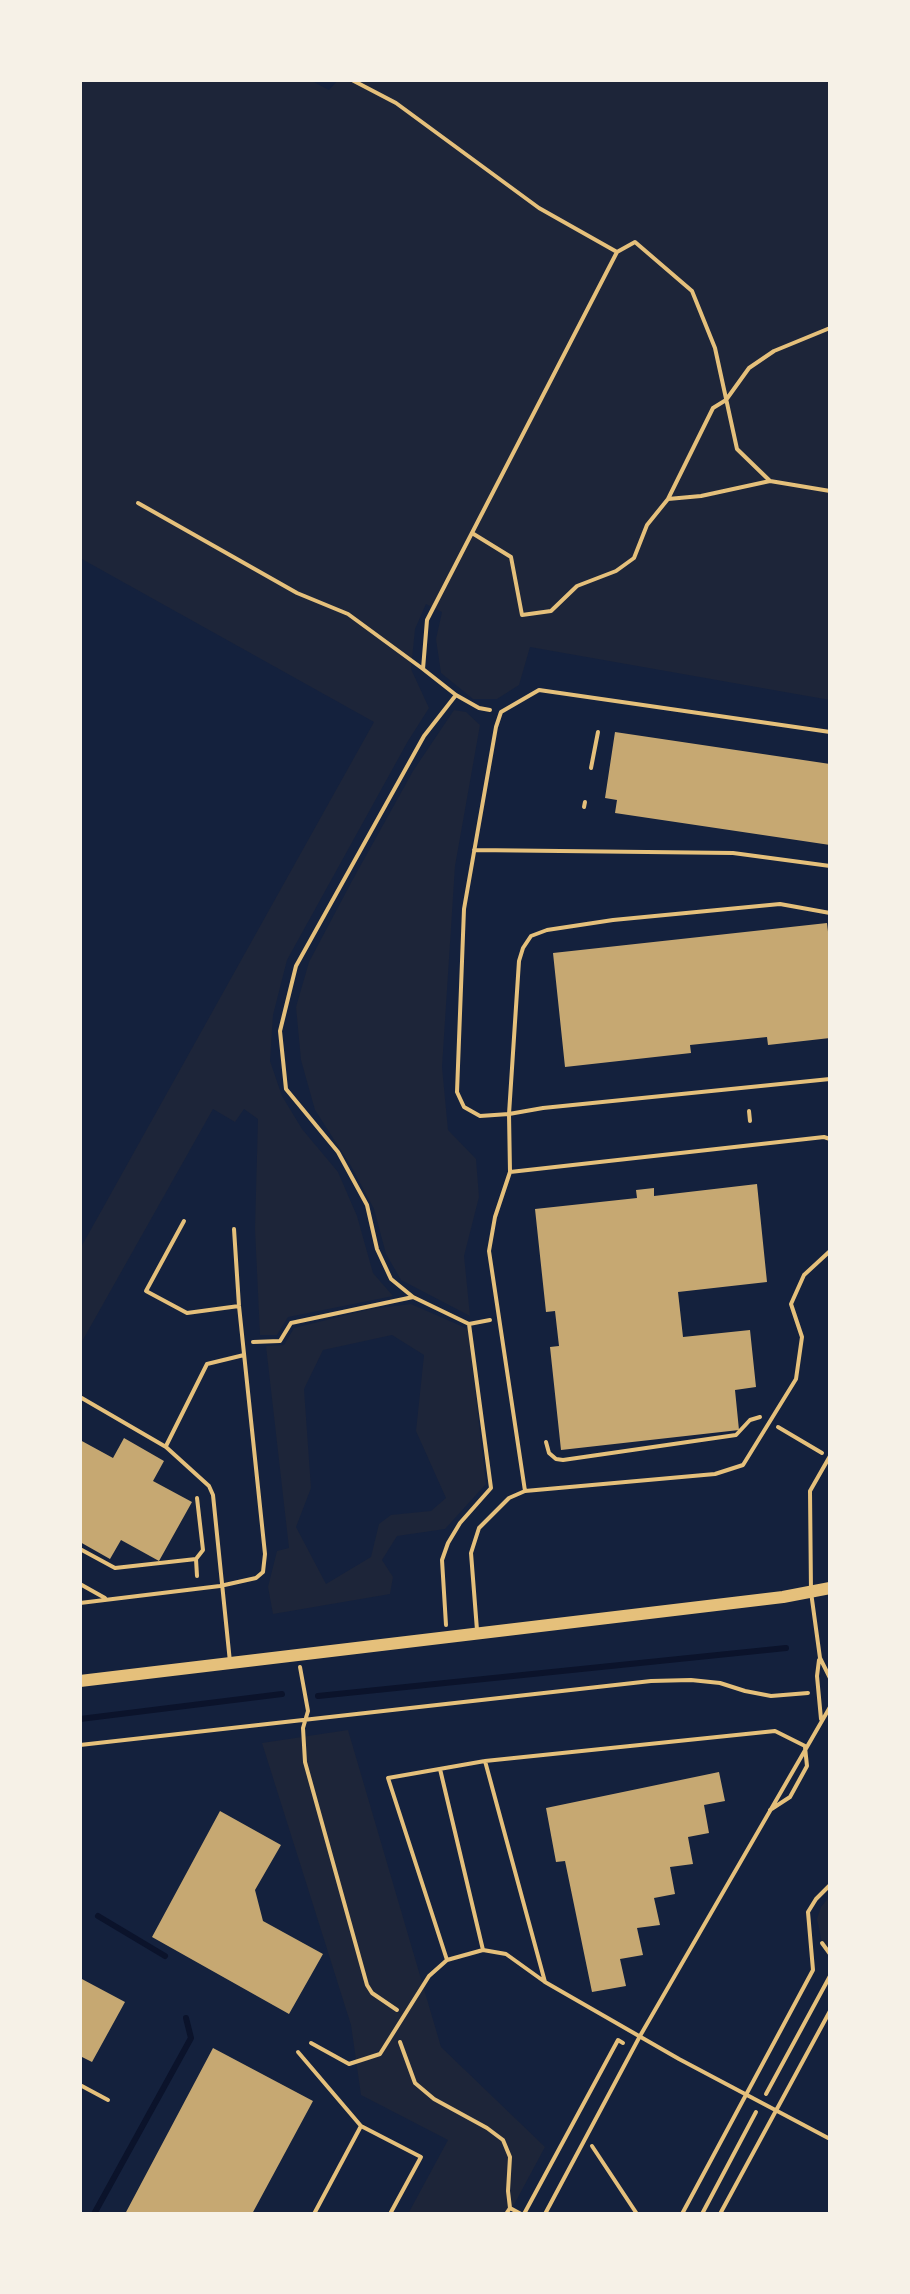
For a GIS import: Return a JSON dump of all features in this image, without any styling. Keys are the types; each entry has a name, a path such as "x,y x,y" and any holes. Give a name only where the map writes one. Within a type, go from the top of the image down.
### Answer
{"main road":[{"path":"80,1681 830,1588"}],"lane":[{"path":"830,732 539,690 501,712 464,909 457,1092 464,1107 480,1116 830,1079"},
{"path":"474,850 733,853 830,866"},
{"path":"525,1491 489,1251 495,1217 510,1172 509,1114 519,961 523,948 531,936 547,930 613,920 780,904 830,913"},
{"path":"510,1172 830,1139"},
{"path":"184,1221 146,1291 187,1313 239,1306"},
{"path":"80,1603 220,1586 256,1578 263,1572 265,1563 234,1229"},
{"path":"477,1632 471,1553 479,1528 509,1498 525,1491 715,1474 743,1465 796,1379 802,1337 791,1304 804,1275 830,1251"},
{"path":"166,1447 207,1364 244,1355"},
{"path":"80,1397 166,1447 203,1479 213,1495 230,1664"},
{"path":"821,1719 817,1676 820,1658 811,1592 810,1491 830,1457"},
{"path":"80,1584 107,1600"},
{"path":"820,1658 830,1678"},
{"path":"545,2214 640,2036 830,1707"},
{"path":"447,1960 388,1778 485,1761 775,1731 805,1746"},
{"path":"768,1812 790,1797 807,1766 805,1746"},
{"path":"485,1761 545,1982"},
{"path":"440,1769 483,1950"},
{"path":"682,2214 813,1970 808,1912 830,1885"},
{"path":"311,2043 349,2064 380,2054 429,1976 447,1960 483,1950 506,1954 545,1982 830,2139"},
{"path":"720,2214 830,2011"},
{"path":"298,2052 361,2126 421,2157 390,2214"},
{"path":"80,2085 108,2100"},
{"path":"314,2214 361,2126"}],"path":[{"path":"352,80 396,103 539,208 617,252"},
{"path":"423,669 427,620 617,252 635,242 692,291 715,348 737,449 770,481"},
{"path":"472,533 511,557 522,615 551,611 577,586 616,571 634,558 647,525 668,499 713,408 726,400 749,368 774,351 830,328"},
{"path":"668,499 701,496 770,481 830,491"},
{"path":"138,503 297,593 348,614 456,695 479,708"},
{"path":"456,695 424,736 296,966 280,1031 286,1089 338,1152 367,1205 377,1249 391,1279 413,1297 469,1324 499,1318"},
{"path":"591,768 598,732"},
{"path":"749,1111 750,1121"},
{"path":"244,1355 253,1342 280,1341 291,1323 413,1297"},
{"path":"447,1635 442,1560 460,1523 491,1488 469,1324"},
{"path":"546,1442 549,1453 563,1460 736,1435 756,1417 830,1457"},
{"path":"197,1498 203,1550 196,1559 197,1576"},
{"path":"80,1549 115,1568 196,1559"},
{"path":"298,1655 308,1711 303,1728 305,1762 367,1985 372,1993 399,2012 400,2045 415,2083 434,2099 503,2140 510,2157 510,2208 506,2214"},
{"path":"80,1745 651,1681 720,1683 771,1696 806,1693"},
{"path":"510,2208 522,2214 618,2040"},
{"path":"572,2124 586,2138 637,2214"}],"shaded area":[{"path":"80,80 310,80 329,90 338,80 830,80 830,700 530,647 519,685 497,699 473,699 441,673 436,639 442,612 426,604 415,629 411,669 429,708 287,960 273,1015 270,1061 282,1096 302,1129 338,1172 357,1216 373,1273 393,1296 288,1317 277,1335 260,1335 255,1229 258,1119 244,1109 235,1122 213,1109 80,1345 80,1249 374,722 80,558"},
{"path":"454,710 466,712 480,725 455,866 442,1067 448,1130 476,1159 479,1197 464,1256 470,1316 401,1280 386,1254 374,1209 315,1110 301,1060 296,1007 309,962 353,879 413,771"},
{"path":"411,1304 468,1329 486,1484 445,1529 397,1536 382,1560 393,1577 390,1594 273,1614 268,1587 277,1551 289,1548 266,1346 284,1345 294,1328 371,1309","holes":["392,1335 424,1355 416,1431 446,1498 431,1511 391,1515 379,1524 371,1557 326,1584 296,1527 311,1488 304,1389 323,1350"]},
{"path":"348,1730 441,2047 545,2147 509,2214 408,2214 448,2140 361,2095 351,2025 262,1743"},
{"path":"830,1896 830,1954 822,1943 817,1919 821,1907"}],"building":[{"path":"615,732 830,764 830,845 615,813 617,800 605,798"},
{"path":"827,923 830,1038 768,1045 767,1037 690,1045 691,1053 565,1067 553,953"},
{"path":"757,1184 767,1282 678,1292 683,1337 750,1330 756,1387 735,1390 739,1430 561,1450 550,1347 559,1346 555,1311 546,1312 535,1209 637,1198 636,1190 654,1188 654,1196"},
{"path":"124,1438 164,1461 153,1481 192,1502 159,1561 121,1540 110,1559 80,1542 80,1440 113,1458"},
{"path":"719,1772 725,1801 704,1805 709,1833 688,1837 693,1864 670,1867 675,1894 654,1898 660,1925 637,1928 643,1955 620,1959 626,1986 592,1992 565,1861 556,1862 546,1808"},
{"path":"220,1811 281,1845 255,1890 263,1921 323,1954 289,2014 152,1937"},
{"path":"80,1978 125,2002 92,2062 80,2056"},
{"path":"213,2048 313,2101 252,2214 125,2214"}],"waterway":[{"path":"318,1696 786,1648"},
{"path":"80,1719 282,1694"},
{"path":"98,1916 165,1956"},
{"path":"94,2214 191,2038 186,2018"}]}
